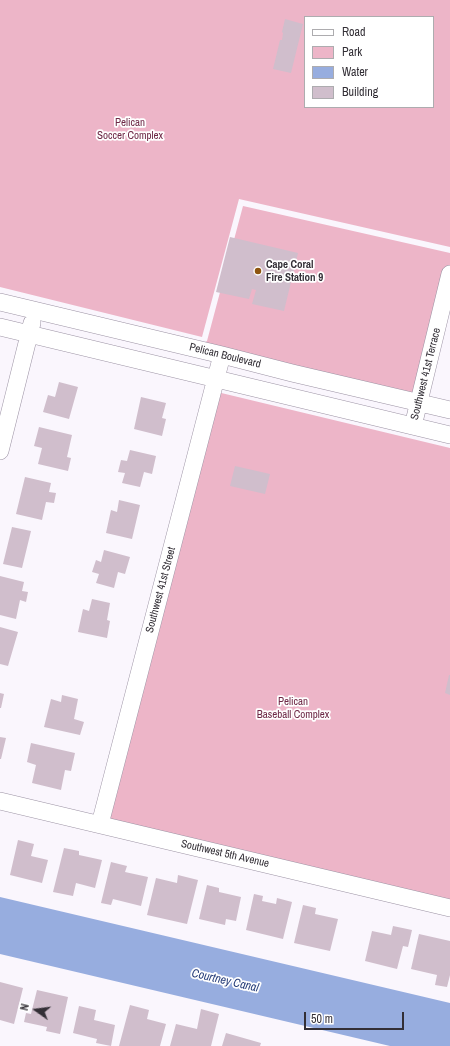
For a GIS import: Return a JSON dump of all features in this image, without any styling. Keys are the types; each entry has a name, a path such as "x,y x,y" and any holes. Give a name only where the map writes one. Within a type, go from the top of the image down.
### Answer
{"street":[{"name":"Southwest 41st Terrace","path":"413,426 450,274"},
{"name":"Pelican Boulevard","path":"0,302 222,355 292,374 450,410"},
{"path":"0,451 35,310"},
{"path":"0,327 450,435"},
{"name":"Southwest 41st Street","path":"100,824 222,355"},
{"name":"Southwest 5th Avenue","path":"0,801 450,908"}],"green space":[{"name":"Pelican Soccer Complex","path":"0,0 450,0 450,247 239,199 202,337 0,287"},
{"path":"243,206 450,253 450,274 420,396 0,295 203,343 207,341"},
{"name":"Pelican Baseball Complex","path":"213,391 450,448 450,908 100,824"}],"water":[{"name":"Courtney Canal","path":"0,897 450,1003 450,1046 390,1046 0,954"}],"building":[{"path":"285,19 303,24 291,73 273,69 280,40 282,40"},
{"name":"Cape Coral Fire Station 9","path":"230,237 298,253 284,311 252,304 256,290 252,289 249,299 216,292"},
{"path":"59,382 78,387 69,419 43,412 48,395 55,397"},
{"path":"141,397 166,403 162,418 166,419 162,436 134,429"},
{"path":"39,427 72,435 67,457 71,458 68,471 38,464 42,448 34,446"},
{"path":"130,450 156,456 152,474 144,472 140,487 122,483 125,473 118,472 121,460 127,461"},
{"path":"235,466 270,474 265,494 230,486"},
{"path":"25,477 51,483 49,492 56,493 54,503 46,502 42,520 16,514"},
{"path":"119,500 140,505 132,539 106,533 111,510 117,512"},
{"path":"12,527 31,531 22,568 3,564"},
{"path":"104,550 130,557 125,574 118,572 114,588 96,583 99,574 92,572 96,560 101,562"},
{"path":"0,576 24,582 22,591 28,592 26,602 20,600 16,619 0,615"},
{"path":"92,599 110,603 107,620 110,621 107,638 78,632 83,609 89,611"},
{"path":"0,627 18,632 8,666 0,664"},
{"path":"450,675 450,695 445,693"},
{"path":"0,693 4,694 1,708 0,708"},
{"path":"62,695 78,699 74,719 84,722 80,735 44,727 51,699 61,702"},
{"path":"0,737 6,738 1,759 0,759"},
{"path":"31,743 75,753 71,771 65,770 61,790 32,783 36,765 27,762"},
{"path":"18,840 34,844 31,856 48,860 42,883 10,875"},
{"path":"64,848 79,851 79,855 102,860 95,888 76,883 73,896 53,892"},
{"path":"111,862 127,866 125,872 148,877 141,906 113,899 111,905 101,903"},
{"path":"178,875 198,880 187,924 147,915 156,878 177,883"},
{"path":"207,885 219,888 219,892 241,897 236,921 226,919 225,925 199,919"},
{"path":"254,894 263,896 262,901 276,904 277,898 292,902 283,939 246,930"},
{"path":"303,905 316,908 315,914 338,919 330,951 294,943"},
{"path":"393,926 412,930 408,947 403,946 397,969 365,961 372,931 391,935"},
{"path":"419,934 450,941 450,975 447,987 435,985 437,975 411,969"},
{"path":"0,982 23,988 14,1024 0,1020"},
{"path":"37,990 68,997 60,1034 46,1031 47,1027 24,1022 26,1013 31,1014"},
{"path":"130,1005 149,1010 147,1019 166,1024 160,1046 119,1046"},
{"path":"79,1006 96,1010 94,1020 115,1025 111,1046 96,1043 97,1039 73,1033"},
{"path":"201,1009 219,1014 211,1046 170,1046 176,1024 197,1029"},
{"path":"226,1033 261,1043 260,1046 222,1046"}],"place":[{"name":"Cape Coral Fire Station 9","path":"258,271"}]}
